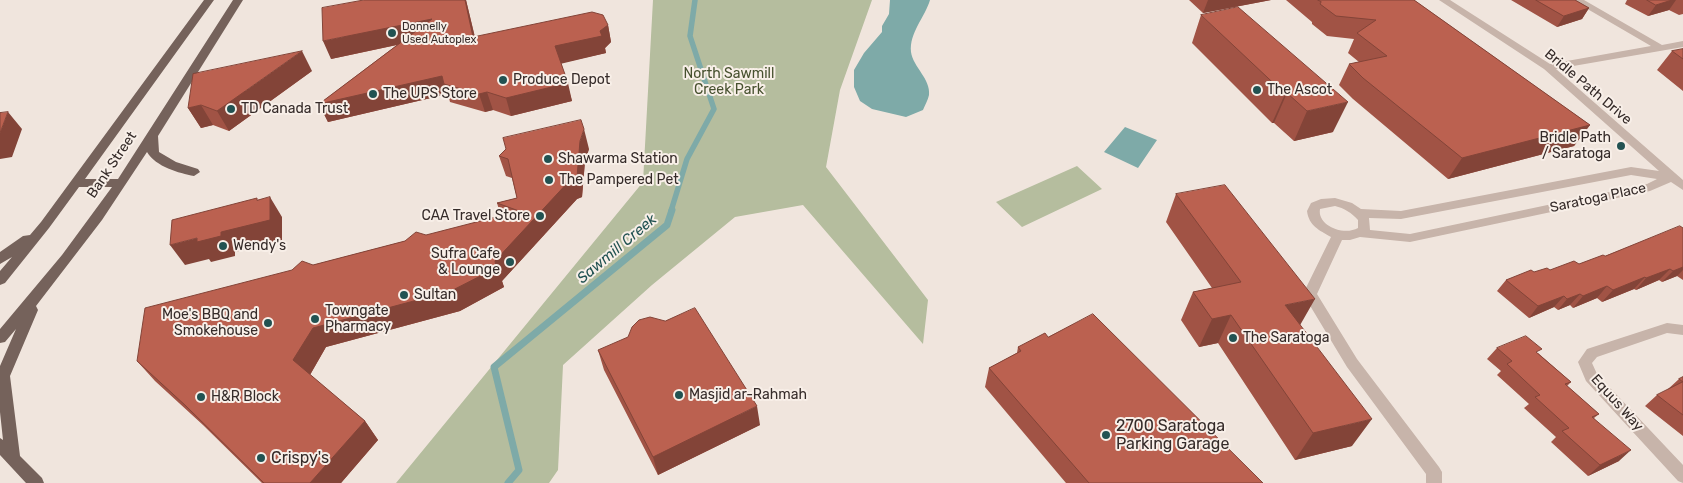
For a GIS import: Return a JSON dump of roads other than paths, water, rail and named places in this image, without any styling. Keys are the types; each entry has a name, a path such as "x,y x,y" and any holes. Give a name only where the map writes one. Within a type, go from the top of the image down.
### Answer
{"main road":[{"name":"Bank Street","path":"0,280 45,225 209,0"},
{"name":"Bank Street","path":"0,338 37,297 84,237 238,0"},
{"path":"152,134 153,153 164,162 194,172"},
{"path":"74,184 120,183"},
{"path":"0,259 45,225"},
{"path":"13,458 3,376 37,297"},
{"path":"0,445 36,483"}],"street":[{"name":"Bridle Path Drive","path":"1444,0 1548,67 1683,186"},
{"path":"1577,0 1661,48"},
{"path":"1548,67 1683,44"},
{"name":"Saratoga Place","path":"1360,213 1401,215 1631,171 1672,176"},
{"name":"Saratoga Place","path":"1360,233 1410,238 1650,188 1672,176"},
{"path":"1329,201 1351,207 1360,213 1366,224 1364,230 1360,233 1350,236 1338,235 1319,225 1314,218 1313,211 1315,206 1329,201"},
{"path":"1338,235 1310,294 1326,325 1343,351 1434,472 1434,483"},
{"name":"Equus Way","path":"1683,330 1667,328 1592,353 1585,362 1591,377 1683,476"}],"water":[{"path":"890,0 930,0 912,38 911,45 912,57 925,78 929,95 923,110 906,117 872,109 860,101 854,87 854,70 864,53 882,32 882,26 889,14"},
{"path":"1125,127 1157,140 1138,168 1104,152"}],"waterway":[{"name":"Sawmill Creek","path":"671,211 687,159 714,109 690,36 695,0"},
{"name":"Sawmill Creek","path":"508,483 519,470 494,367 667,225 672,210"}],"place":[{"name":"Donnelly Used Autoplex","path":"392,33"},
{"name":"Produce Depot","path":"503,80"},
{"name":"The Ascot","path":"1257,90"},
{"name":"The UPS Store","path":"373,94"},
{"name":"TD Canada Trust","path":"231,109"},
{"name":"Bridle Path / Saratoga","path":"1621,146"},
{"name":"Shawarma Station","path":"548,159"},
{"name":"The Pampered Pet","path":"549,180"},
{"name":"CAA Travel Store","path":"540,216"},
{"name":"Wendy's","path":"223,246"},
{"name":"Sufra Cafe & Lounge","path":"510,262"},
{"name":"Sultan","path":"404,295"},
{"name":"Towngate Pharmacy","path":"315,319"},
{"name":"Moe's BBQ and Smokehouse","path":"268,323"},
{"name":"The Saratoga","path":"1233,338"},
{"name":"Masjid ar-Rahmah","path":"679,395"},
{"name":"H&R Block","path":"201,397"},
{"name":"2700 Saratoga Parking Garage","path":"1106,435"},
{"name":"Crispy's","path":"261,458"}],"park label":[{"name":"North Sawmill Creek Park","path":"729,82"}]}
